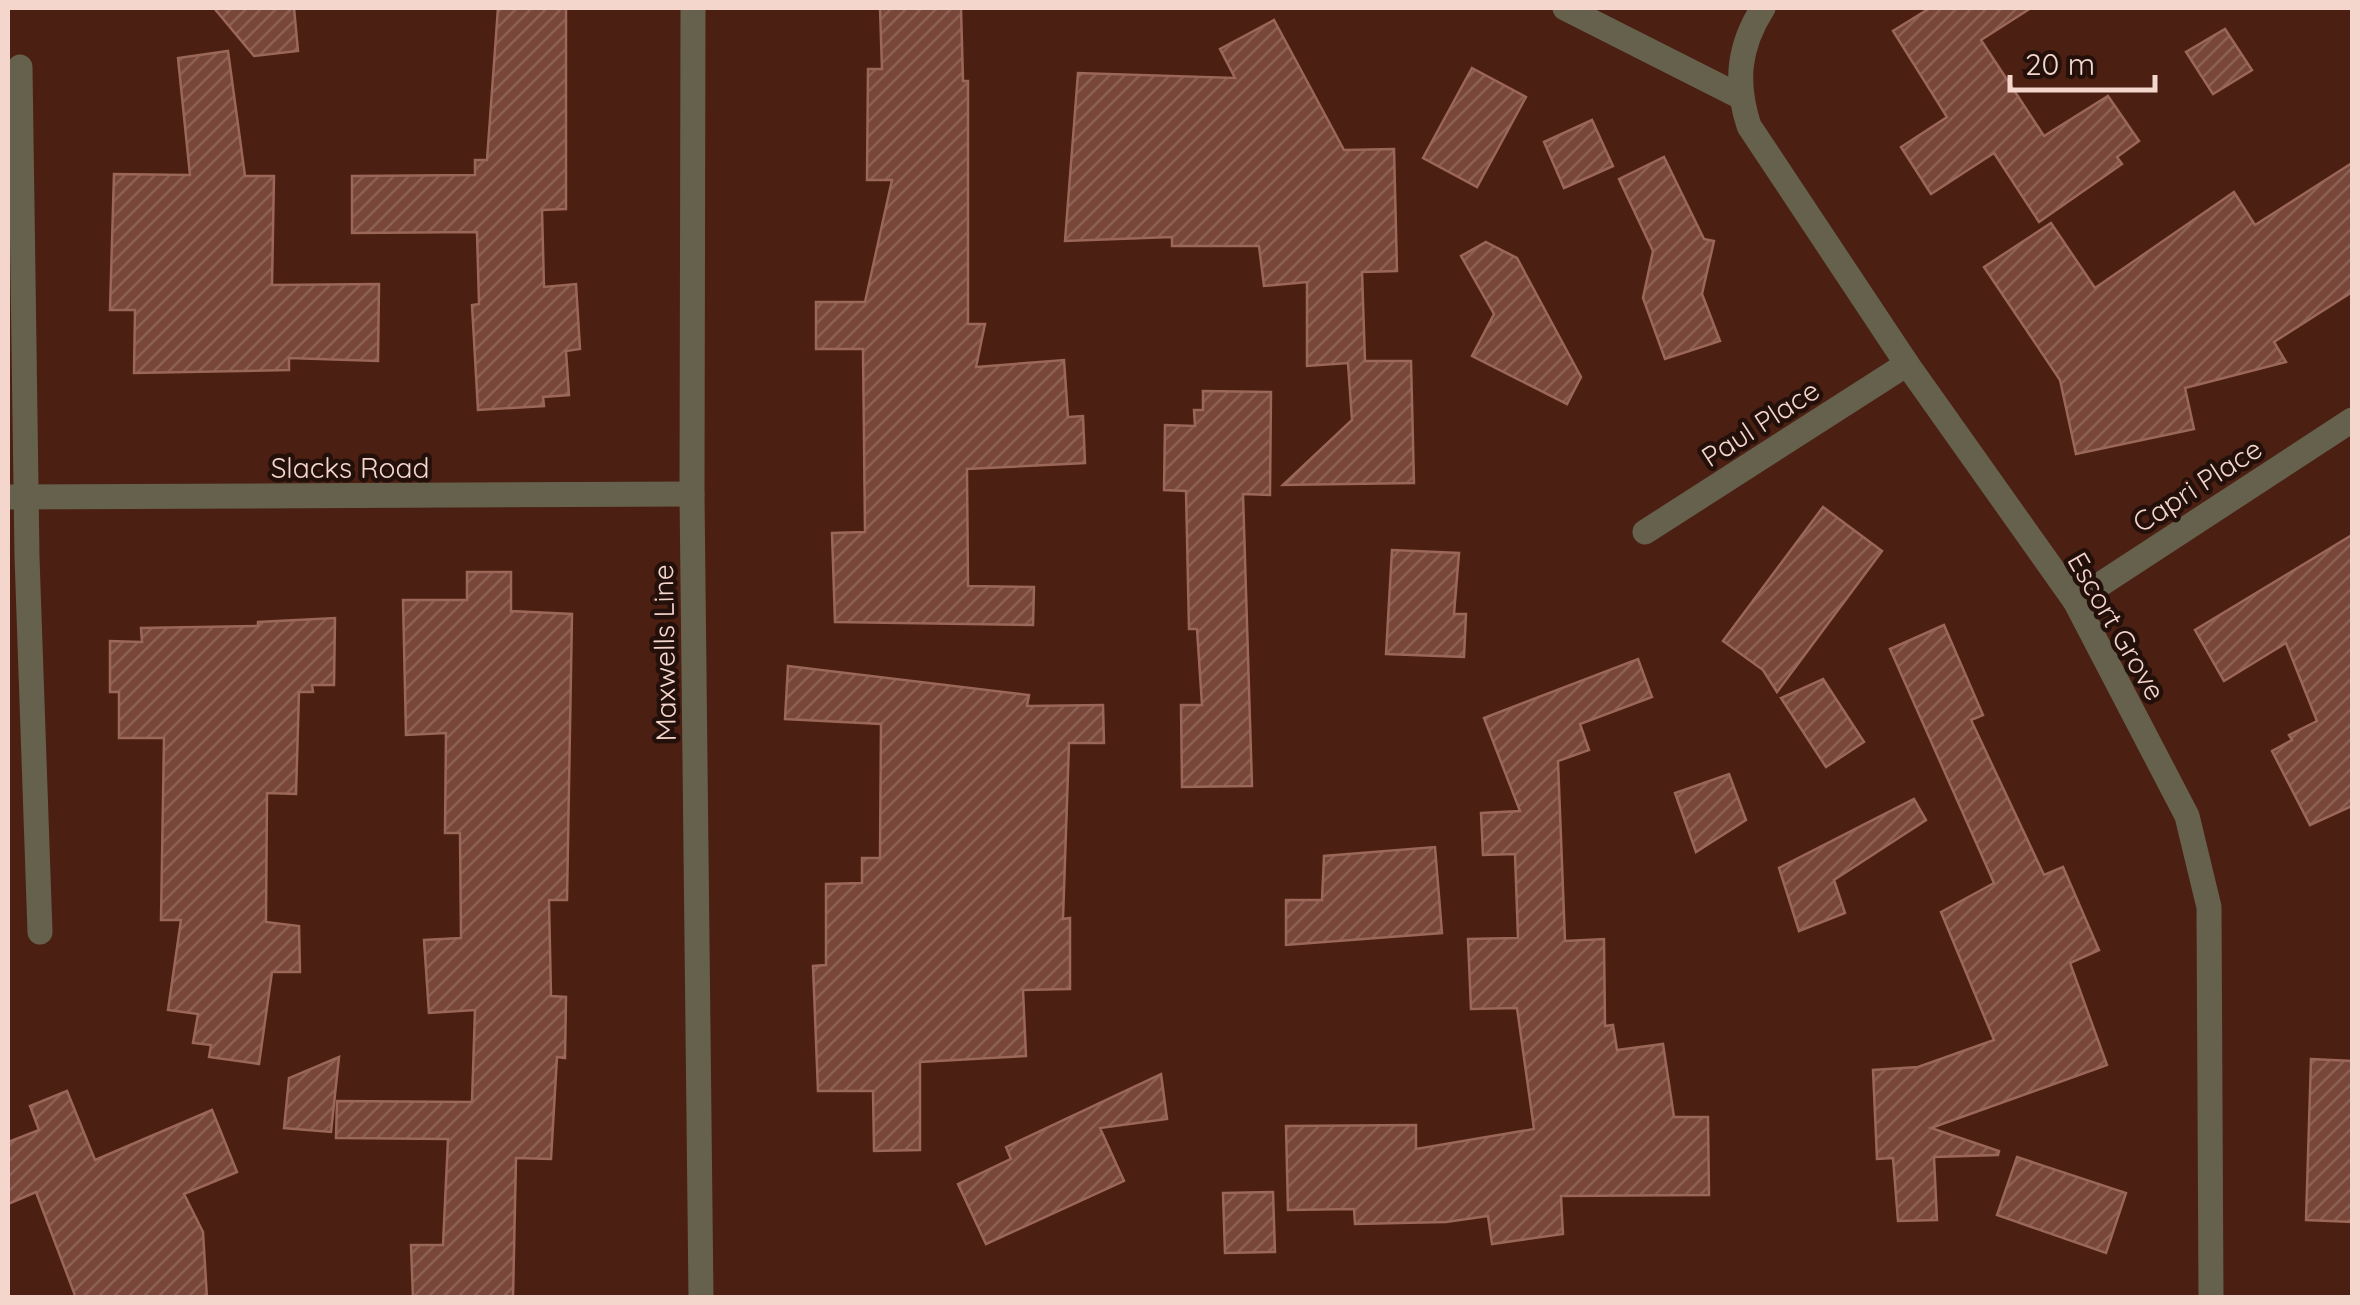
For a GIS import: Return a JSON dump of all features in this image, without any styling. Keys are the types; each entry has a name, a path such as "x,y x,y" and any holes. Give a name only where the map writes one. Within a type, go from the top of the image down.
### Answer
{"street":[{"name":"Maxwells Line","path":"693,8 692,494 701,1298"},
{"path":"1565,8 1739,96 1740,57 1763,8"},
{"path":"20,67 17,497 40,932"},
{"name":"Escort Grove","path":"1739,96 1750,126 1906,364 2074,601 2187,816 2209,907 2211,1298"},
{"name":"Paul Place","path":"1645,532 1906,364"},
{"name":"Capri Place","path":"2074,601 2352,420"},
{"name":"Slacks Road","path":"17,497 692,494"}],"building":[{"path":"214,8 294,8 298,51 254,56"},
{"path":"498,8 566,8 566,209 542,210 544,287 576,284 580,349 566,351 569,395 543,397 544,406 478,410 472,305 479,304 477,232 352,233 352,176 475,175 475,160 487,160"},
{"path":"880,8 961,8 963,81 968,81 968,324 985,324 976,367 1064,360 1068,417 1083,416 1085,463 967,469 968,586 1034,587 1033,625 835,622 832,533 865,532 863,349 816,349 816,302 865,302 892,180 867,180 868,69 882,69"},
{"path":"1930,8 2031,8 1981,40 2044,136 2108,96 2139,141 2117,157 2122,164 2039,222 1994,153 1931,194 1901,147 1947,117 1893,31"},
{"path":"1274,20 1344,150 1394,149 1397,271 1362,272 1365,361 1411,361 1414,483 1283,485 1352,420 1348,363 1307,366 1307,282 1264,286 1259,246 1172,246 1172,237 1065,241 1078,73 1235,78 1220,49"},
{"path":"2225,29 2252,70 2213,94 2186,52"},
{"path":"228,51 245,176 274,176 272,285 379,284 378,361 289,358 289,370 134,373 135,310 110,310 114,174 190,175 178,58"},
{"path":"1472,68 1526,97 1477,187 1423,158"},
{"path":"1592,120 1613,166 1564,188 1544,142"},
{"path":"1664,157 1704,239 1714,241 1702,294 1720,341 1665,359 1643,298 1653,251 1619,179"},
{"path":"2352,163 2352,292 2274,342 2286,362 2185,388 2194,429 2076,454 2060,380 1984,267 2051,223 2095,288 2234,192 2255,225"},
{"path":"1486,242 1517,258 1581,377 1567,404 1472,356 1494,314 1461,256"},
{"path":"1203,391 1271,392 1270,495 1243,494 1252,786 1182,787 1181,705 1202,705 1197,629 1189,629 1186,491 1164,490 1165,425 1195,426 1194,410 1203,410"},
{"path":"1823,507 1882,551 1777,692 1763,670 1723,641"},
{"path":"2352,535 2352,806 2310,825 2272,751 2292,740 2289,735 2317,721 2286,643 2224,681 2195,630"},
{"path":"1392,550 1459,553 1454,614 1466,614 1464,657 1386,654"},
{"path":"467,572 511,572 511,611 572,614 567,900 549,900 551,996 566,997 565,1058 557,1057 551,1159 516,1158 513,1298 413,1298 411,1245 443,1245 448,1139 336,1138 337,1101 472,1102 475,1010 429,1013 424,940 461,938 460,833 445,833 446,733 406,735 403,600 467,600"},
{"path":"335,618 334,685 312,685 313,692 299,692 296,794 267,793 266,922 299,926 300,972 272,972 259,1064 209,1057 211,1045 193,1043 198,1014 168,1010 181,920 161,920 164,738 119,738 119,692 110,692 110,641 142,642 141,628 258,626 258,622"},
{"path":"1944,625 1983,715 1971,720 2044,875 2063,867 2099,950 2070,963 2107,1065 1931,1128 1999,1151 1998,1155 1934,1157 1937,1220 1898,1221 1893,1158 1877,1159 1873,1070 1918,1067 1994,1040 1941,912 1994,883 1890,649"},
{"path":"1638,659 1652,697 1580,724 1589,750 1558,761 1565,941 1604,939 1605,1026 1613,1025 1617,1050 1663,1044 1674,1117 1708,1117 1709,1195 1561,1196 1563,1234 1492,1244 1488,1216 1446,1222 1355,1224 1354,1209 1288,1210 1286,1126 1416,1125 1416,1149 1534,1129 1517,1008 1471,1009 1468,939 1518,938 1515,854 1483,855 1481,813 1520,811 1484,718"},
{"path":"788,666 1029,695 1027,706 1103,705 1104,743 1069,743 1063,919 1070,918 1070,989 1023,990 1026,1056 920,1062 920,1150 874,1151 873,1091 818,1091 813,966 826,965 826,884 862,883 862,858 880,858 881,724 785,719"},
{"path":"1823,679 1864,742 1826,767 1781,698"},
{"path":"1729,774 1746,820 1696,852 1675,793"},
{"path":"1914,799 1926,820 1834,880 1845,913 1799,931 1779,868"},
{"path":"1435,847 1442,933 1286,945 1286,900 1322,900 1324,856"},
{"path":"339,1057 331,1132 284,1128 289,1078"},
{"path":"2311,1059 2352,1061 2352,1222 2306,1220"},
{"path":"1161,1074 1167,1119 1100,1128 1124,1181 986,1244 958,1184 1011,1159 1006,1147"},
{"path":"67,1091 95,1160 212,1110 237,1172 184,1194 203,1232 207,1298 76,1298 36,1192 8,1204 8,1142 39,1130 30,1106"},
{"path":"2017,1157 2126,1193 2106,1253 1997,1215"},
{"path":"1273,1192 1275,1252 1225,1253 1223,1193"}]}
